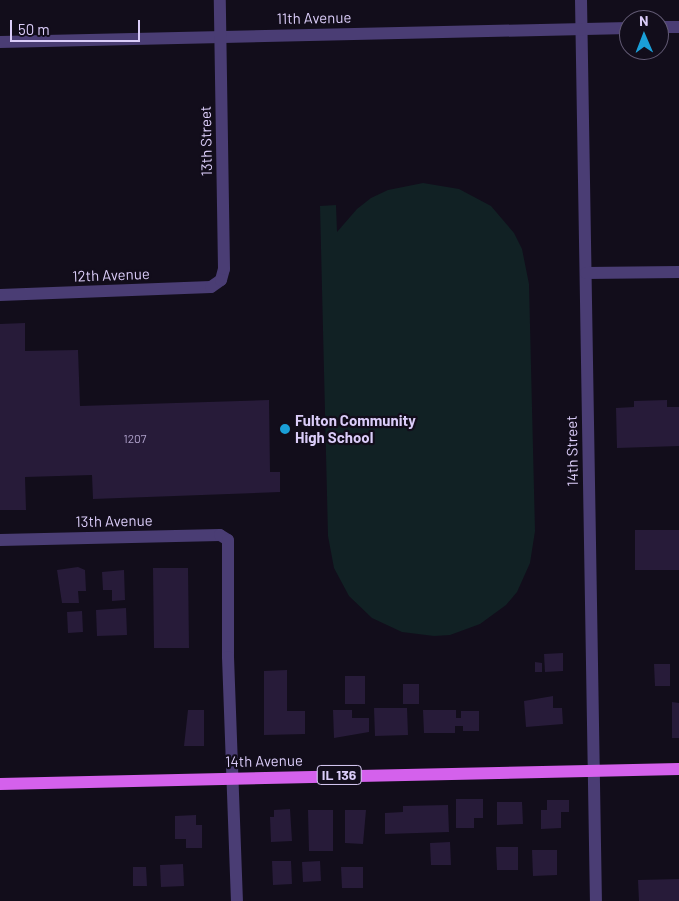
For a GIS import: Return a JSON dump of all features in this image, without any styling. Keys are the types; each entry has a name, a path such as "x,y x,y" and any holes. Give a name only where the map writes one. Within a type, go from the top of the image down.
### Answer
{"main road":[{"name":"14th Avenue","path":"0,784 679,768"}],"street":[{"name":"13th Street","path":"220,0 224,269 221,280"},
{"name":"14th Street","path":"581,0 596,901"},
{"name":"11th Avenue","path":"0,42 619,28"},
{"path":"586,273 679,272"},
{"name":"12th Avenue","path":"0,295 211,287 221,280"},
{"name":"13th Avenue","path":"0,540 220,535 228,540 232,778"},
{"path":"232,778 238,901"}],"shaded area":[{"path":"423,183 459,189 491,206 514,233 522,249 529,284 535,531 530,563 517,592 506,605 480,624 450,635 434,636 402,632 372,618 349,596 334,568 328,536 320,206 336,205 337,232 357,209 371,198 388,190"}],"building":[{"path":"25,323 25,351 78,350 80,406 269,400 270,472 280,472 280,492 93,499 92,475 25,477 26,510 0,510 0,324"},
{"path":"667,400 667,407 679,407 679,446 617,448 616,408 634,407 634,401"},
{"path":"635,530 679,530 679,570 635,570"},
{"path":"78,567 85,570 86,591 78,591 79,603 62,603 57,570"},
{"path":"153,568 188,568 189,648 154,648"},
{"path":"124,570 125,600 112,601 112,590 103,590 102,572"},
{"path":"126,608 127,635 97,636 96,610"},
{"path":"82,611 83,632 68,633 67,612"},
{"path":"563,653 563,671 545,672 544,654"},
{"path":"535,662 542,663 542,672 535,672"},
{"path":"654,664 670,664 670,686 655,686"},
{"path":"287,670 287,711 305,711 305,734 264,735 264,671"},
{"path":"345,676 365,676 365,704 345,704"},
{"path":"403,684 419,684 419,704 403,704"},
{"path":"553,696 553,708 562,708 563,724 526,727 524,701"},
{"path":"672,702 679,703 679,738 672,738"},
{"path":"374,708 407,708 408,735 375,736"},
{"path":"188,710 204,710 204,746 184,746"},
{"path":"333,710 352,710 352,718 369,718 369,732 334,738"},
{"path":"423,710 456,710 456,718 461,718 461,711 479,711 479,731 463,731 463,726 455,726 455,733 424,733"},
{"path":"456,799 483,799 483,818 474,818 474,828 456,828"},
{"path":"547,800 569,800 569,812 561,812 561,828 541,829 541,810 547,810"},
{"path":"497,802 522,802 523,824 497,825"},
{"path":"448,805 449,832 385,834 385,813 403,812 403,806"},
{"path":"290,809 292,841 271,842 270,817 274,817 274,810"},
{"path":"308,810 333,810 333,851 309,851"},
{"path":"345,810 366,810 363,844 345,843"},
{"path":"196,815 196,825 202,825 202,848 186,848 186,839 175,839 175,816"},
{"path":"450,842 451,865 431,865 430,843"},
{"path":"496,847 518,847 518,870 497,870"},
{"path":"532,850 557,850 557,875 533,876"},
{"path":"272,861 291,861 292,884 273,885"},
{"path":"320,861 321,881 303,882 302,862"},
{"path":"183,864 184,886 161,887 160,865"},
{"path":"133,867 146,867 147,886 133,886"},
{"path":"341,867 363,867 363,888 342,888"},
{"path":"679,879 679,901 639,901 638,880"}],"place":[{"name":"Fulton Community High School","path":"285,429"}]}
